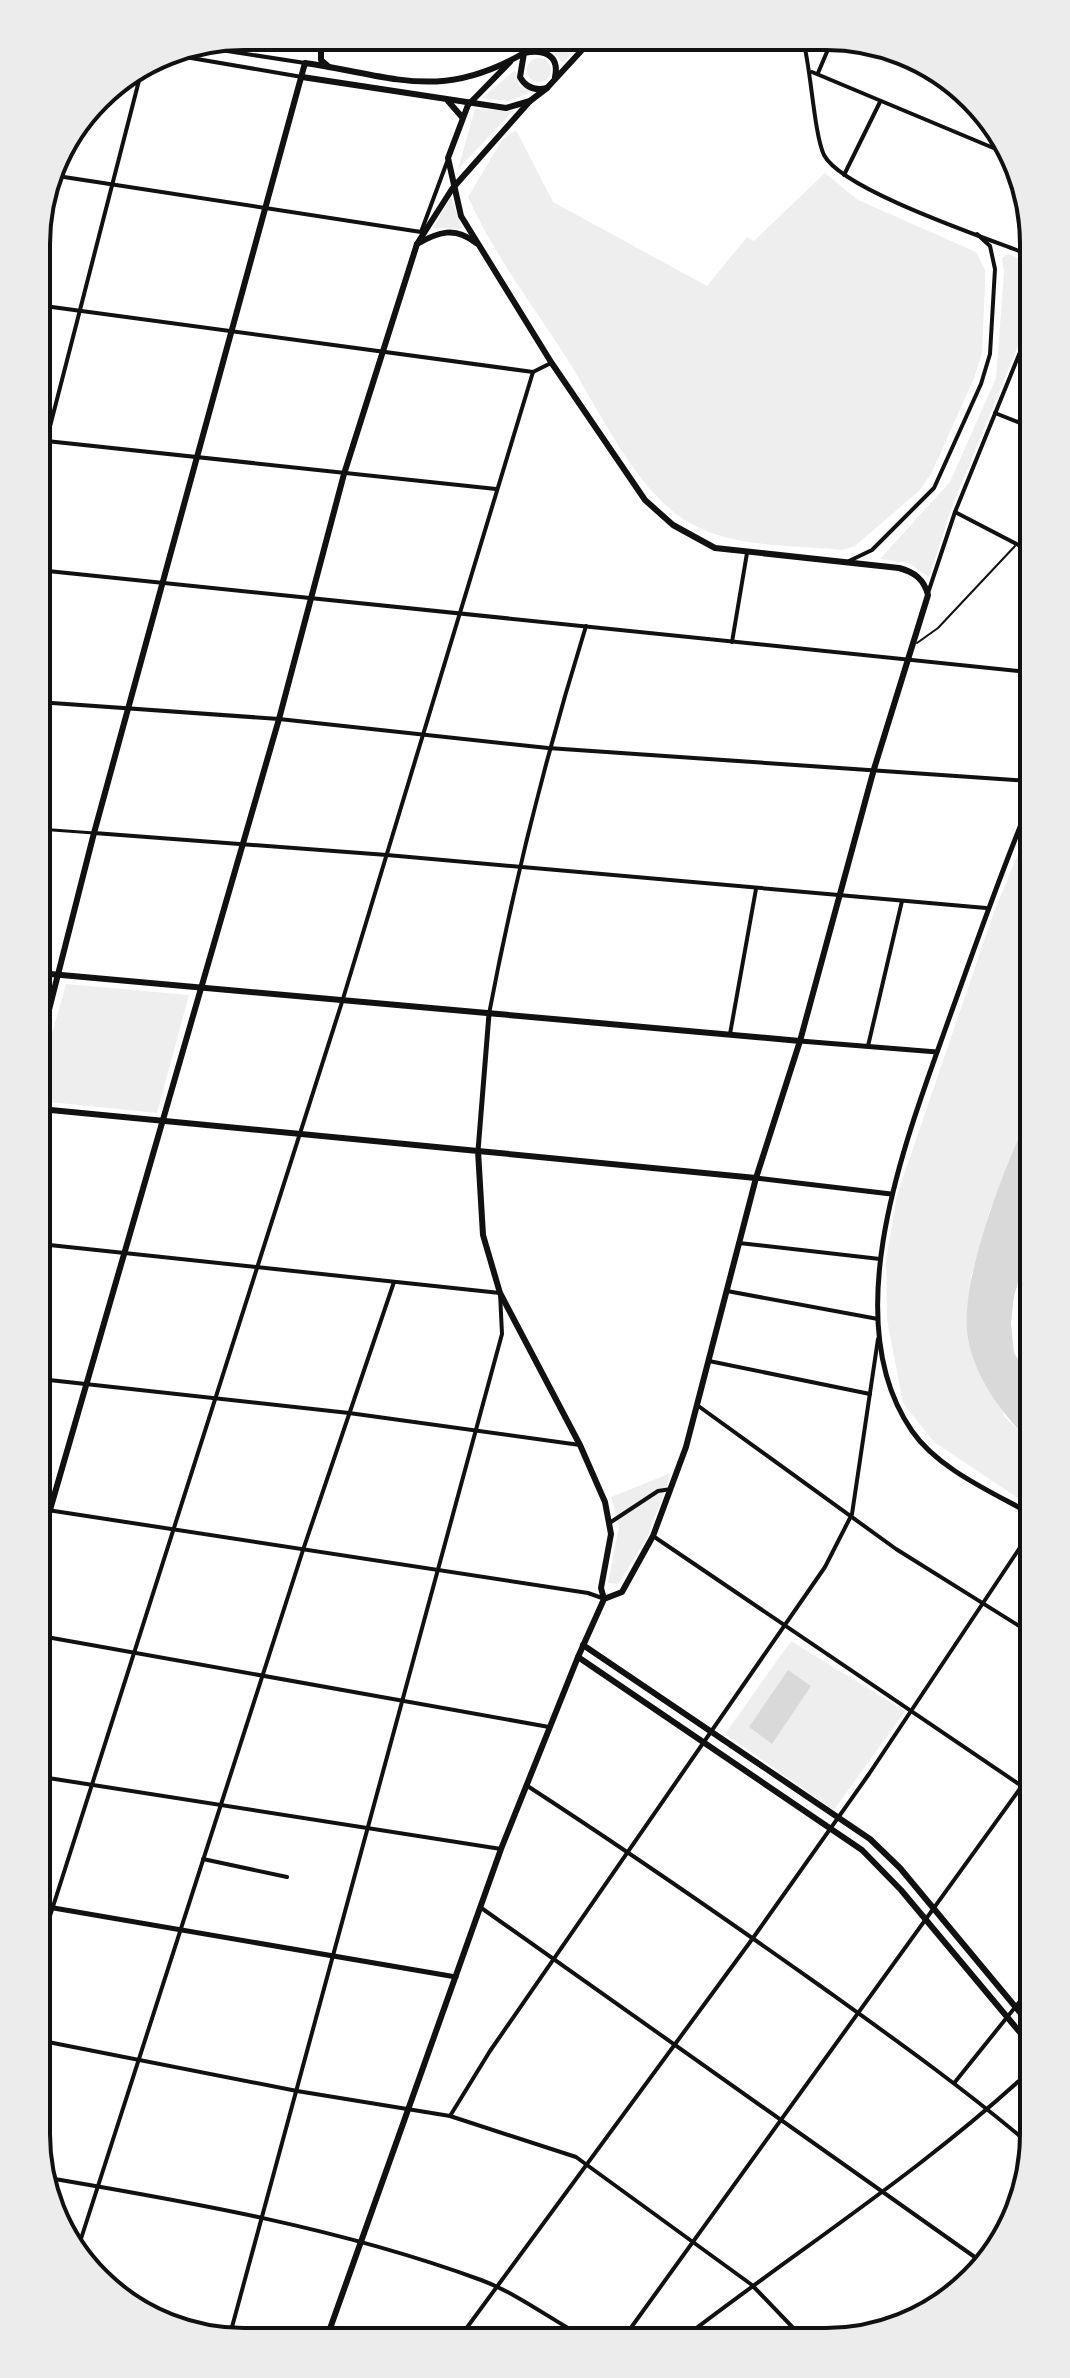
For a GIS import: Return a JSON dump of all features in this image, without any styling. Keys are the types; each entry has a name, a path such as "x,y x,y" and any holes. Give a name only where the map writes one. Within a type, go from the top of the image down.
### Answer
{"main road":[{"path":"322,50 321,60 329,67"},
{"path":"50,1510 279,719 344,474 421,232 433,223 452,189 530,101 547,88 581,50"},
{"path":"50,1008 94,833 305,63 385,77 448,83 533,51 550,56 556,65 555,77"},
{"path":"524,53 518,71 523,83 534,89 547,88"},
{"path":"513,59 468,105 462,117 448,158 452,189 461,216 476,243 551,363 653,509 700,541 747,553 847,561 912,573 925,585 928,595 874,769 800,1041 756,1178 697,1405 671,1489 653,1536 622,1592 604,1599"},
{"path":"302,77 468,105 506,108 530,101"},
{"path":"381,89 385,77"},
{"path":"448,101 462,117"},
{"path":"421,232 433,235 456,232 476,243"},
{"path":"417,244 433,235"},
{"path":"50,974 800,1041"},
{"path":"50,1110 756,1178"},
{"path":"330,2328 501,1849 604,1599 601,1588 611,1522 580,1445 500,1293 483,1235 478,1151"},
{"path":"583,1645 870,1839 900,1868 1020,2012"},
{"path":"578,1657 862,1850 927,1921 1020,2032"}],"street":[{"path":"807,50 815,73 822,149 844,175 862,186 1020,251"},
{"path":"815,73 827,50"},
{"path":"227,51 305,63"},
{"path":"210,62 211,53"},
{"path":"189,58 302,77"},
{"path":"815,73 994,148"},
{"path":"50,426 139,81"},
{"path":"844,175 880,102"},
{"path":"63,177 421,232 448,158"},
{"path":"847,561 872,550 934,488 981,384 991,348 995,269 990,246 977,234"},
{"path":"50,307 533,372 551,363"},
{"path":"928,595 955,512 1020,352"},
{"path":"50,1917 342,1002 457,614 533,372"},
{"path":"995,413 1020,423"},
{"path":"50,442 197,460 496,489"},
{"path":"955,512 1020,546"},
{"path":"732,642 747,553"},
{"path":"50,571 1020,671"},
{"path":"478,1151 489,1014 517,867 548,748 586,626"},
{"path":"50,703 279,719 548,748 1020,780"},
{"path":"450,2116 490,2051 786,1626 825,1567 852,1514 880,1331 880,1259 891,1194 986,908 1020,827"},
{"path":"50,830 387,855 986,908"},
{"path":"730,1036 756,887"},
{"path":"868,1046 902,901"},
{"path":"800,1041 937,1052"},
{"path":"756,1178 891,1194"},
{"path":"739,1243 880,1259"},
{"path":"50,1245 256,1270 500,1293 502,1334 232,2328"},
{"path":"81,2238 303,1550 394,1282"},
{"path":"727,1291 880,1320"},
{"path":"880,1331 893,1392 914,1435 957,1471 1020,1508"},
{"path":"709,1361 870,1394"},
{"path":"50,1380 349,1413 580,1445"},
{"path":"697,1405 852,1514 896,1549 1020,1626"},
{"path":"611,1522 658,1491 671,1489"},
{"path":"50,1510 588,1593 604,1599"},
{"path":"653,1536 1020,1784"},
{"path":"466,2328 753,1938 911,1712 1020,1548"},
{"path":"50,1637 549,1727"},
{"path":"50,1778 501,1849"},
{"path":"526,1785 753,1938 955,2082 1020,2136"},
{"path":"631,2328 1020,1790"},
{"path":"203,1859 287,1877"},
{"path":"50,1907 456,1977"},
{"path":"480,1907 886,2190 976,2257"},
{"path":"955,2082 1020,2002"},
{"path":"50,2042 297,2091 450,2116 587,2164 752,2285 793,2328"},
{"path":"696,2328 886,2190 989,2109 1020,2080"},
{"path":"56,2179 261,2217 360,2243 495,2287 568,2328"}],"lane":[{"path":"913,645 938,628 1017,544"}],"shaded area":[{"path":"552,50 577,50 563,63"},
{"path":"539,58 548,61 551,70 548,79 539,82 530,79 527,70 530,61"},
{"path":"515,70 519,85 531,92 509,101 482,98"},
{"path":"475,109 513,111 458,169"},
{"path":"516,130 553,202 707,286 747,237 754,241 825,173 858,200 976,252 985,270 982,353 932,472 920,490 855,546 842,550 763,544 723,537 688,522 669,508 651,490 619,447 566,357 501,259 468,197 502,140"},
{"path":"451,197 462,229 433,228"},
{"path":"1008,254 1020,258 1020,341 953,504 929,577 909,563 880,559 950,482 996,378 1004,272 1002,258"},
{"path":"1020,849 1020,1138 990,1210 971,1277 1004,1416 1020,1432 1020,1500 934,1442 903,1403 887,1320 886,1260 897,1195 994,912"},
{"path":"66,984 189,995 157,1113 50,1102 50,1041"},
{"path":"1020,1136 1020,1276 1011,1323 1014,1353 1020,1362 1020,1431 984,1382 968,1338 970,1287 986,1224"},
{"path":"671,1473 648,1536 618,1584 608,1583 619,1526 611,1497"},
{"path":"791,1641 905,1711 834,1810 725,1734"},
{"path":"788,1670 811,1686 772,1744 749,1727"}]}
